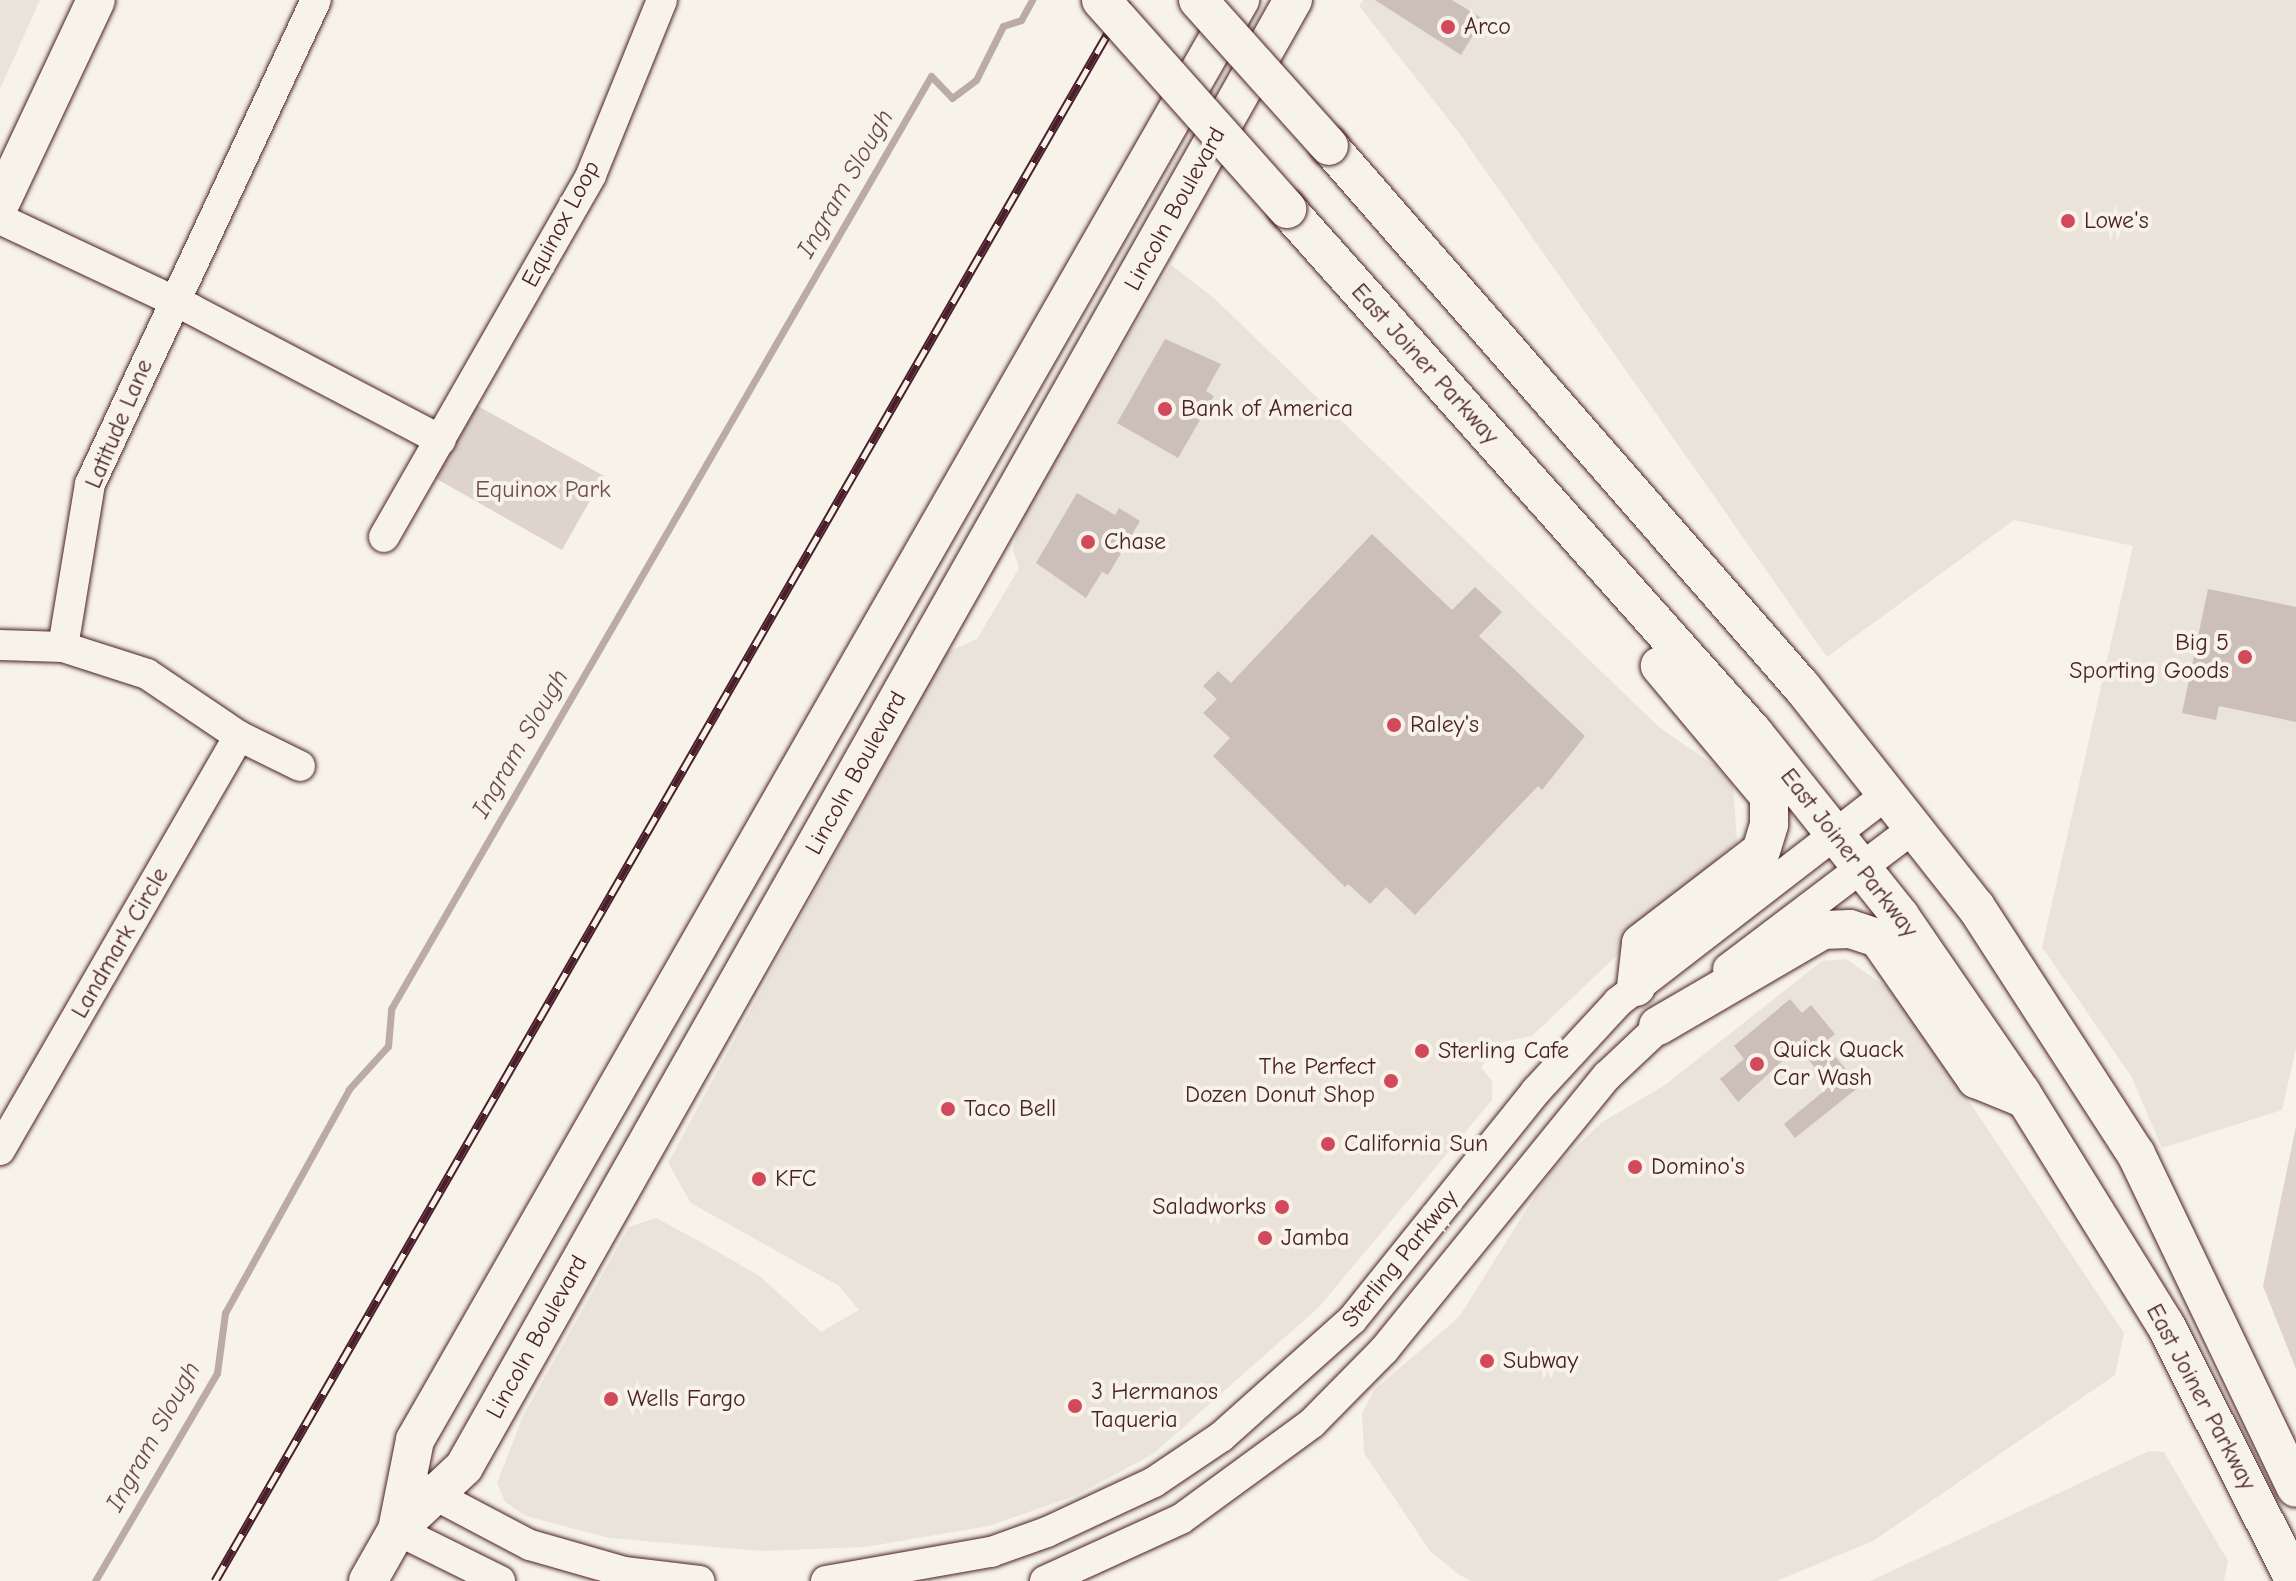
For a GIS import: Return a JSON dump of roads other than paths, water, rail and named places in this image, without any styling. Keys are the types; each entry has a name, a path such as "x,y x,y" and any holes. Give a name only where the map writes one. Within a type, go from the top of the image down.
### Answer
{"main road":[{"path":"0,204 96,0"},
{"name":"East Joiner Parkway","path":"1101,0 1646,613 1861,867 2025,1099 2165,1324 2295,1581"},
{"name":"East Joiner Parkway","path":"1198,0 1329,146 1915,827 2028,983 2136,1154 2296,1488"},
{"name":"Lincoln Boulevard","path":"420,1488 415,1440 1240,0"},
{"name":"Lincoln Boulevard","path":"368,1581 420,1488 470,1456 1293,0"},
{"path":"1636,987 1641,943 1761,851 1769,824 1769,796 1659,664 1646,613"},
{"path":"1658,1026 1823,930 1850,929 1878,938 1976,1079 2025,1099"}],"street":[{"path":"172,300 316,0"},
{"name":"Equinox Loop","path":"384,537 591,175 662,0"},
{"path":"0,219 172,300 441,440"},
{"name":"Latitude Lane","path":"63,647 90,484 172,300"},
{"path":"0,645 63,647 147,674 239,736 300,766"},
{"name":"Landmark Circle","path":"0,1150 239,736"},
{"name":"Sterling Parkway","path":"826,1581 924,1567 1033,1537 1154,1482 1221,1437 1352,1320 1536,1091 1636,987 1888,793"},
{"name":"Sterling Parkway","path":"1045,1581 1181,1519 1322,1413 1384,1350 1607,1076 1658,1026 1915,827"},
{"path":"420,1488 530,1545 624,1572 699,1581"},
{"path":"397,1530 500,1581"}],"waterway":[{"name":"Ingram Slough","path":"95,1581 217,1373 225,1313 349,1089 388,1046 391,1009 931,76 952,98 976,80 1003,26 1021,20 1032,0"}],"railway":[{"path":"215,1581 1127,0"}],"place":[{"name":"Arco","path":"1448,27"},
{"name":"Lowe's","path":"2068,221"},
{"name":"Bank of America","path":"1165,409"},
{"name":"Chase","path":"1088,542"},
{"name":"Big 5 Sporting Goods","path":"2245,657"},
{"name":"Raley's","path":"1394,725"},
{"name":"Sterling Cafe","path":"1422,1051"},
{"name":"Quick Quack Car Wash","path":"1757,1064"},
{"name":"The Perfect Dozen Donut Shop","path":"1391,1081"},
{"name":"Taco Bell","path":"948,1109"},
{"name":"California Sun","path":"1328,1144"},
{"name":"Domino's","path":"1635,1167"},
{"name":"KFC","path":"759,1179"},
{"name":"Saladworks","path":"1282,1207"},
{"name":"Jamba","path":"1265,1238"},
{"name":"Subway","path":"1487,1361"},
{"name":"Wells Fargo","path":"611,1399"},
{"name":"3 Hermanos Taqueria","path":"1075,1406"}],"park label":[{"name":"Equinox Park","path":"543,490"}]}
